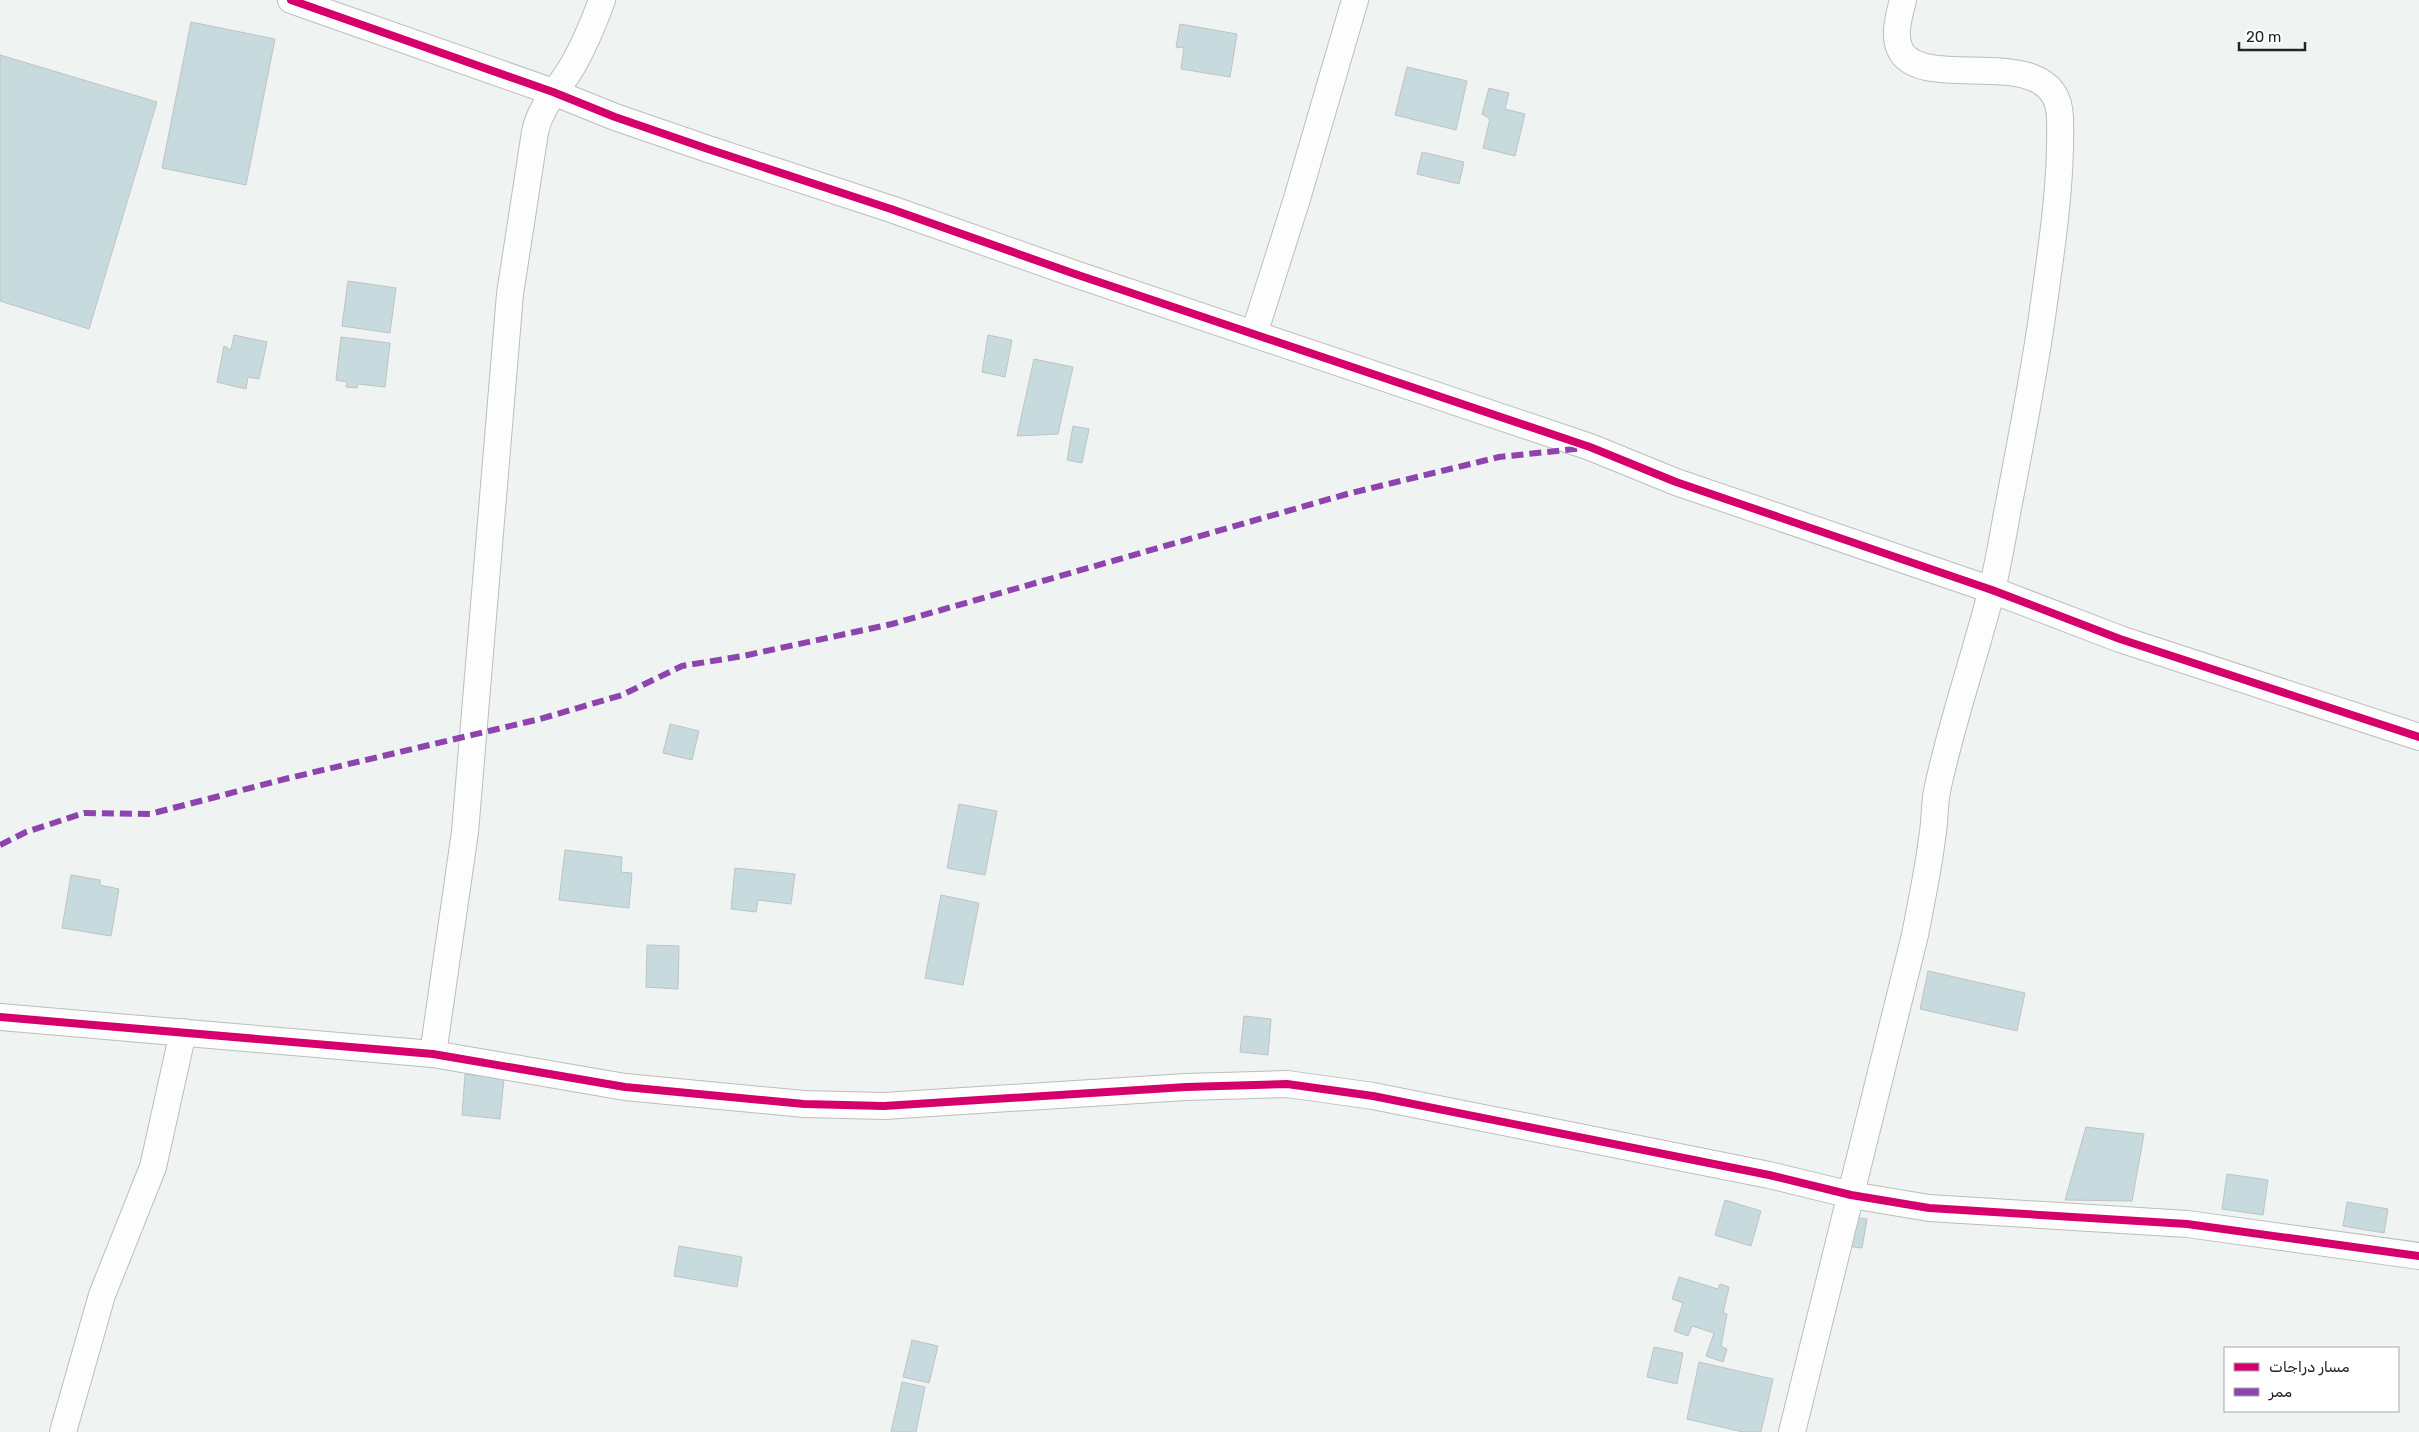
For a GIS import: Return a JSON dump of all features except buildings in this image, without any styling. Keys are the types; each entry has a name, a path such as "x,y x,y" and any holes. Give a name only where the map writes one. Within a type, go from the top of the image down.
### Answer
{"street":[{"path":"291,0 553,92 615,117 1590,447 1676,482 1992,590 2120,639 2419,737"},
{"path":"432,1054 465,832 510,294 534,132 540,112 572,66 602,0"},
{"path":"1254,334 1296,202 1355,0"},
{"path":"1792,1432 1915,935 1929,865 1937,794 1992,590 2034,377 2052,246 2060,144 2060,109 2053,91 2046,83 2036,78 2007,73 1934,67 1908,59 1898,43 1897,30 1903,0"},
{"path":"0,1017 432,1054 625,1087 804,1104 884,1106 1195,1086 1287,1084 1382,1098 1769,1175 1851,1195 1929,1208 2187,1224 2419,1256"},
{"path":"63,1432 102,1295 152,1167 183,1032"}],"marked path":[{"path":"0,845 26,832 84,813 150,814 289,778 540,719 622,695 682,666 743,656 892,624 1347,494 1499,457 1585,448"}],"cycle path":[{"path":"291,0 553,92 615,117 1590,447 1676,482 1992,590 2120,639 2419,737"},
{"path":"0,1017 433,1054 625,1087 804,1104 884,1106 1186,1087 1287,1084 1373,1096 1769,1175 1851,1195 1929,1208 2187,1224 2419,1256"}]}
